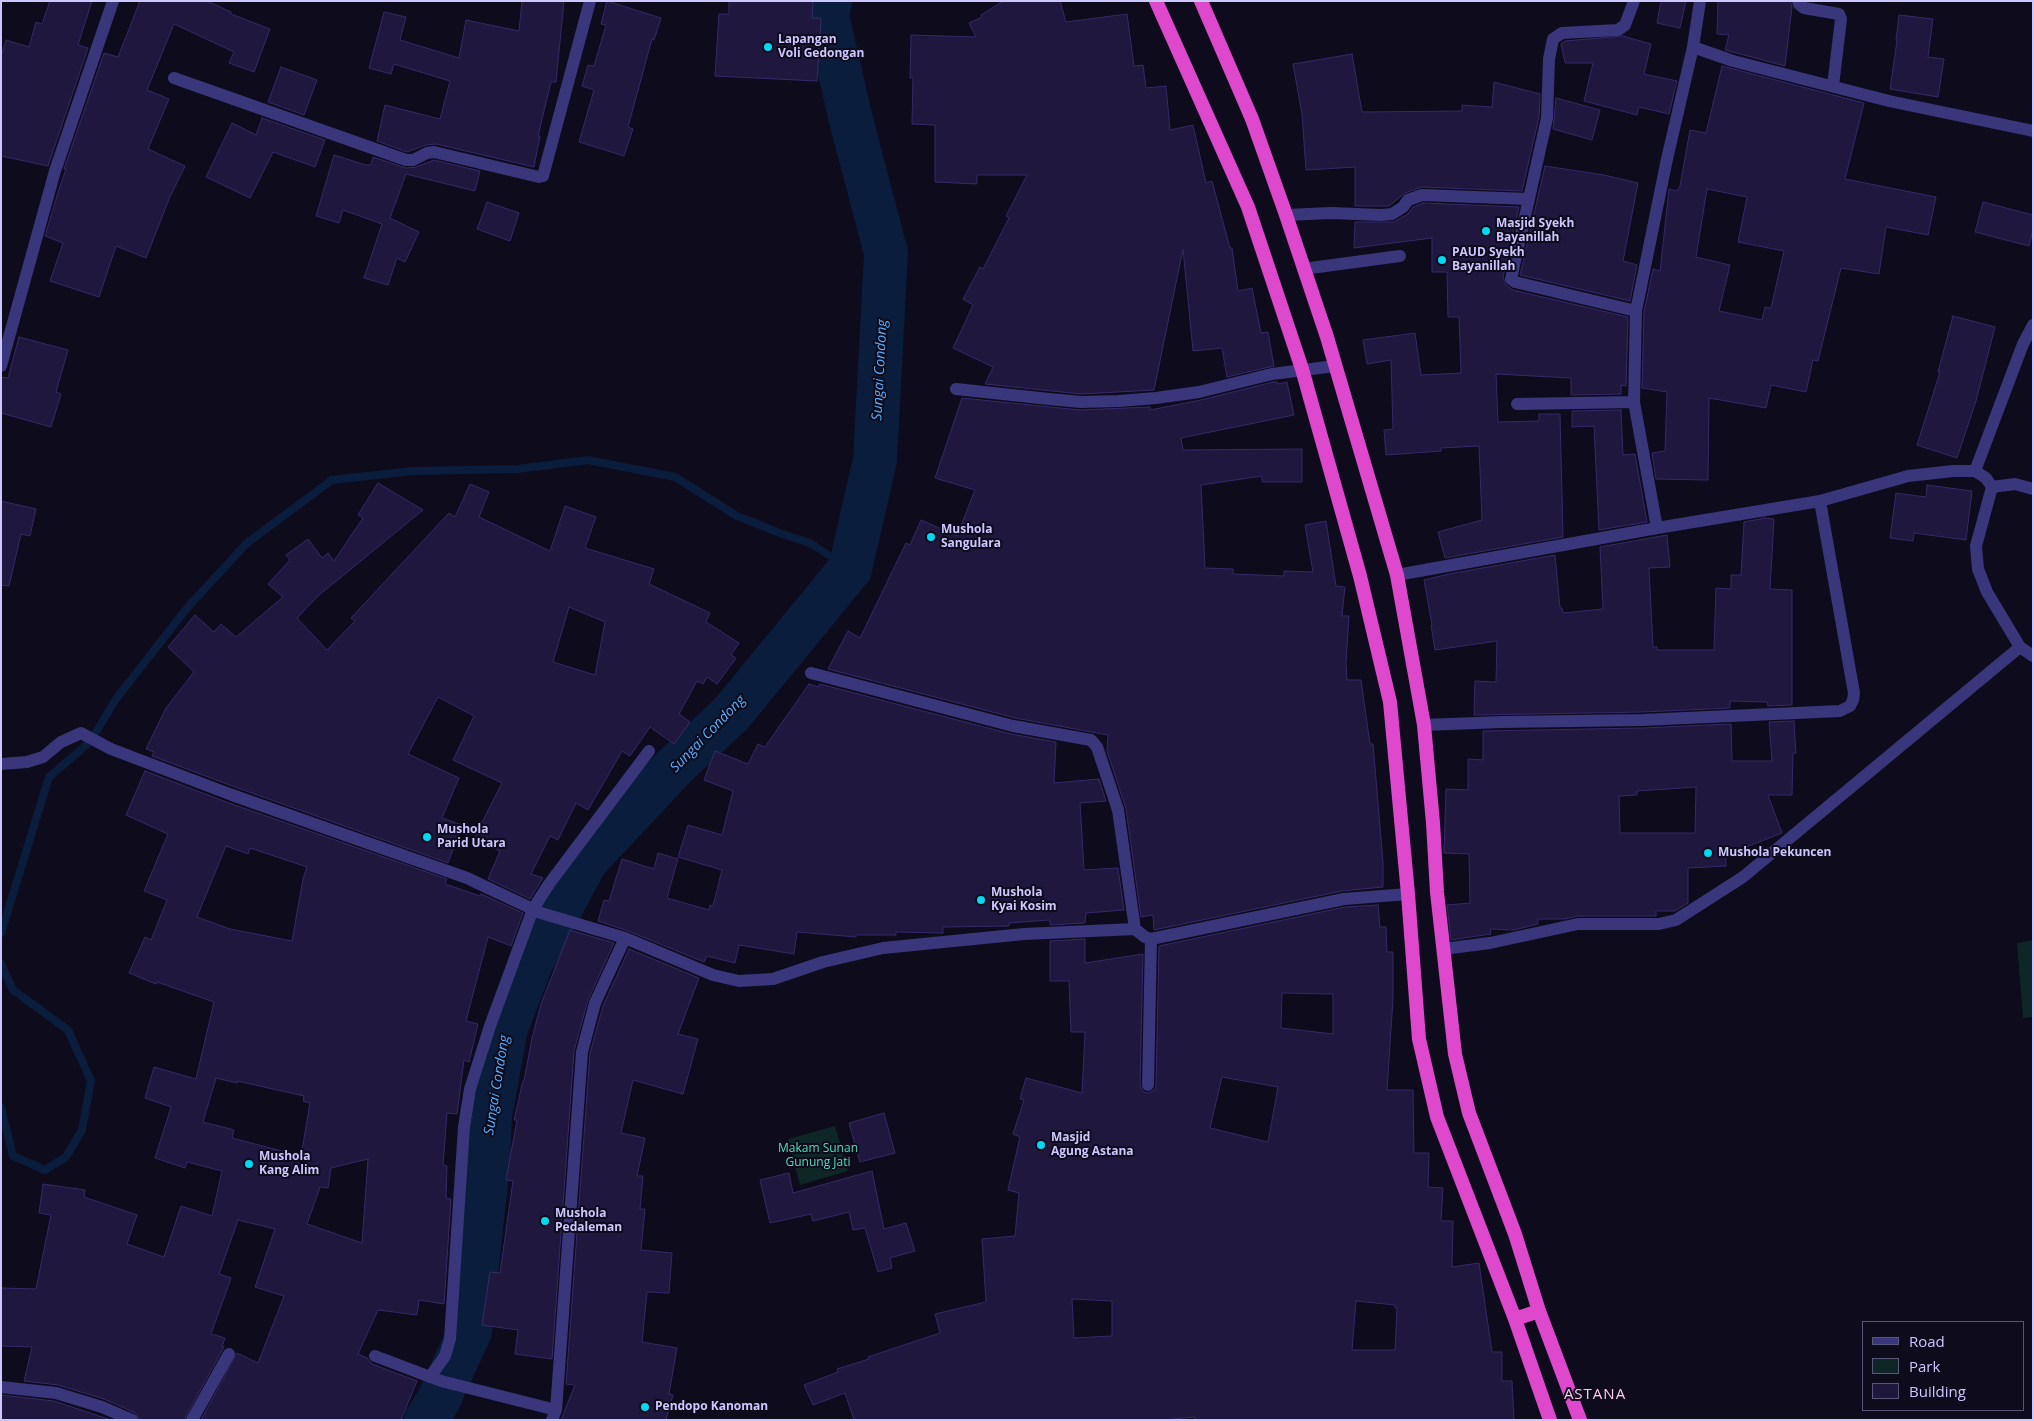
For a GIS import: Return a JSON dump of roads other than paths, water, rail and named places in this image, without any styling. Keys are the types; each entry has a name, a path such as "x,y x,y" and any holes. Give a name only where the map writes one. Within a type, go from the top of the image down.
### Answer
{"highway":[{"path":"1156,1 1248,206 1302,369 1360,576 1390,702 1419,1038 1436,1117 1515,1319 1550,1420"},
{"path":"1200,1 1252,119 1286,216 1335,366 1397,575 1424,725 1443,949 1455,1054 1469,1113 1515,1234 1539,1311 1580,1420"},
{"path":"1515,1319 1539,1311"}],"street":[{"path":"1,366 55,171 113,1"},
{"path":"174,78 406,160 413,160 427,153 434,152 539,177 543,176 590,1"},
{"path":"1634,1 1625,25 1618,30 1562,33 1553,39 1549,58 1547,118 1510,278 1512,281 1636,311"},
{"path":"1657,528 1634,402 1636,311 1667,159 1693,47 1700,1"},
{"path":"1798,1 1804,8 1839,14 1841,19 1833,86"},
{"path":"1693,47 1733,60 1903,104 2033,131"},
{"path":"1286,216 1331,213 1381,216 1392,214 1408,200 1422,195 1528,199"},
{"path":"1303,269 1400,256"},
{"path":"1975,471 2023,344 2033,325"},
{"path":"956,389 1049,400 1081,402 1119,401 1199,392 1302,369 1335,366"},
{"path":"1517,404 1634,402"},
{"path":"1397,575 1820,501 1908,476 1975,471 1986,478 1992,487 1976,546 1978,569 1987,592 2020,647 2033,656"},
{"path":"1992,487 2015,484 2033,489"},
{"path":"1424,725 1642,720 1840,711 1850,706 1854,700 1854,693 1820,501"},
{"path":"1443,949 1490,943 1578,924 1658,924 1676,920 1743,877 2020,647"},
{"path":"811,672 1013,726 1091,740 1097,747 1118,810 1135,929 1145,938 1151,940 1344,899 1408,894"},
{"path":"1,764 27,762 43,757 61,742 80,733 111,749 232,795 467,878 537,911 625,938 729,980 748,982 773,979 823,962 883,948 1024,934 1135,929"},
{"path":"436,1379 450,1339 460,1210 462,1148 470,1089 490,1026 549,884 649,751"},
{"path":"374,1356 436,1379 554,1415 582,1052 595,1003 625,938"},
{"path":"1148,1086 1151,940"},
{"path":"192,1420 228,1354"},
{"path":"1,1387 56,1393 102,1407 132,1420"}],"waterway":[{"name":"Sungai Condong","path":"426,1420 438,1401 470,1331 488,1164 490,1116 506,1028 532,961 586,861 675,766 731,714 850,569 875,460 886,253 851,120 827,16 830,1"},
{"path":"1,933 49,777 90,742 116,699 187,608 247,543 332,480 412,471 518,469 588,460 675,477 737,516 810,543 850,569"},
{"path":"1,964 13,990 68,1030 91,1081 82,1130 66,1157 45,1170 13,1156 1,1107"}],"place":[{"name":"Lapangan Voli Gedongan","path":"768,47"},
{"name":"Masjid Syekh Bayanillah","path":"1486,231"},
{"name":"PAUD Syekh Bayanillah","path":"1442,260"},
{"name":"Mushola Sangulara","path":"931,537"},
{"name":"Mushola Parid Utara","path":"427,837"},
{"name":"Mushola Pekuncen","path":"1708,853"},
{"name":"Mushola Kyai Kosim","path":"981,900"},
{"name":"Masjid Agung Astana","path":"1041,1145"},
{"name":"Mushola Kang Alim","path":"249,1164"},
{"name":"Mushola Pedaleman","path":"545,1221"},
{"name":"Pendopo Kanoman","path":"645,1407"}],"district":[{"name":"ASTANA","path":"1595,1395"}],"park label":[{"name":"Makam Sunan Gunung Jati","path":"818,1156"}]}
